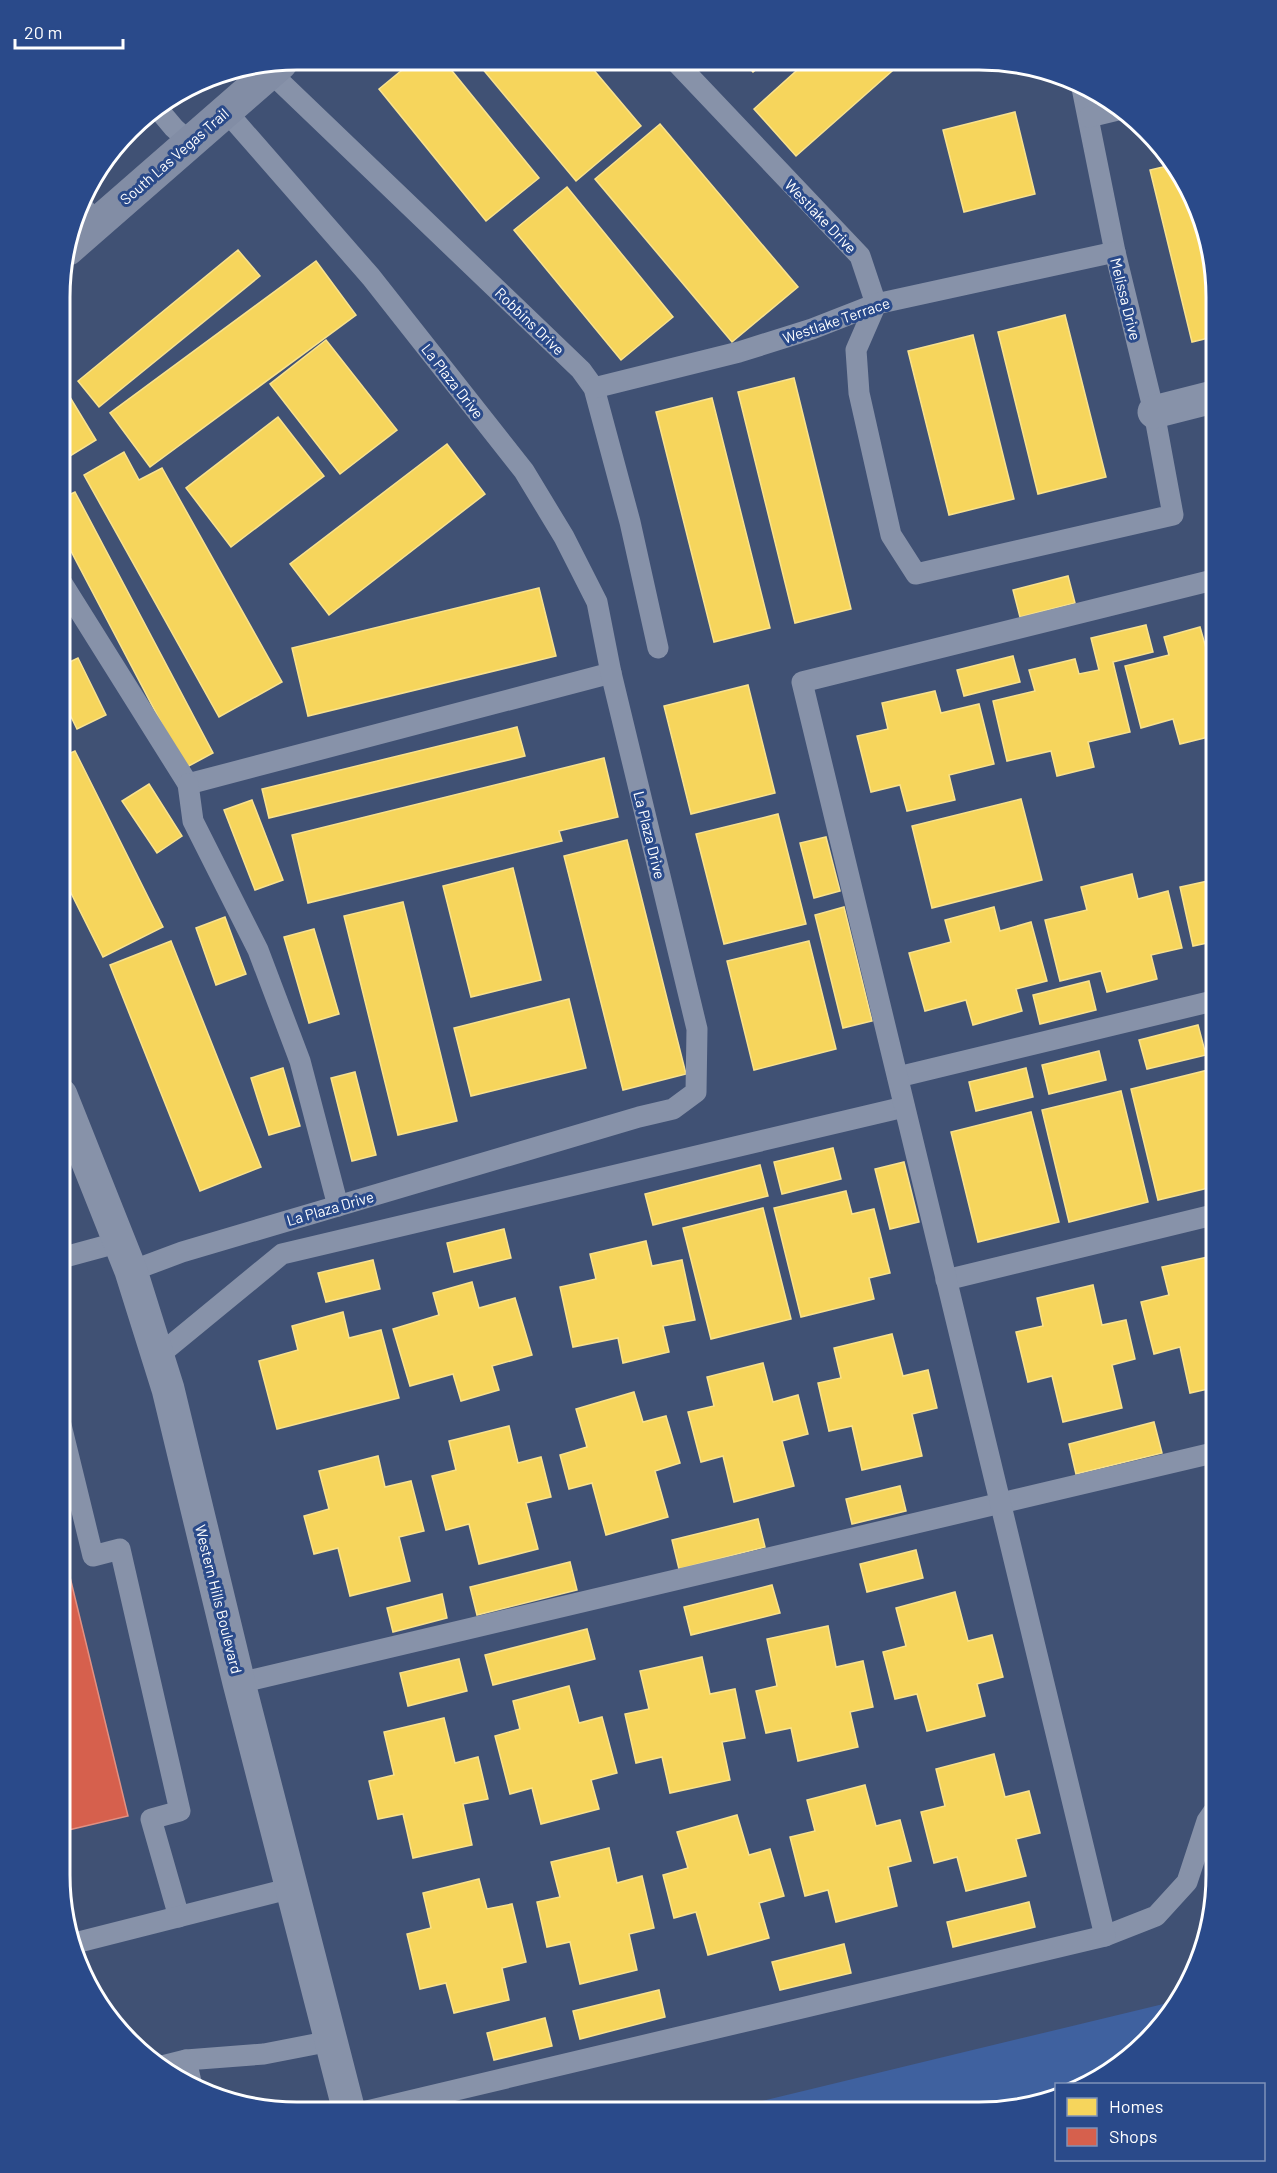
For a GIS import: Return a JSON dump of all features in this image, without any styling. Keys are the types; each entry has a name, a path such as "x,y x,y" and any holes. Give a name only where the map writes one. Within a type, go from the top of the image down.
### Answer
{"main road":[{"name":"South Las Vegas Trail","path":"89,214 191,143 270,72"}],"street":[{"path":"1154,412 1206,399"},
{"name":"Western Hills Boulevard","path":"70,1118 125,1256 168,1389 239,1683 347,2102"}],"lane":[{"name":"Robbins Drive","path":"279,71 581,370 594,388 630,522 658,648"},
{"name":"Westlake Drive","path":"685,71 860,256 876,304"},
{"name":"Melissa Drive","path":"876,304 856,350 859,393 891,534 916,574 1173,515 1154,412 1115,252 1085,97"},
{"name":"La Plaza Drive","path":"70,1257 182,1252 639,1117 674,1109 696,1092 697,1029 611,673 597,602 564,537 524,471 371,277 226,111"},
{"path":"1089,117 1111,112"},
{"path":"163,115 191,143"},
{"name":"Westlake Terrace","path":"594,388 739,351 812,329 876,304 1115,252"},
{"path":"1105,1936 802,682 1206,582"},
{"path":"70,596 188,784 193,821 258,950 300,1061 338,1206"},
{"path":"188,784 611,673"},
{"path":"897,1077 1206,1003"},
{"path":"158,1356 282,1254 904,1107"},
{"path":"946,1280 1206,1217"},
{"path":"239,1683 1206,1455"},
{"path":"70,1462 93,1556 120,1550 180,1811 151,1819 179,1917"},
{"path":"405,2102 1105,1936 1156,1916 1186,1882 1206,1824"},
{"path":"81,1942 292,1888"},
{"path":"171,2064 186,2060 264,2054 331,2041"},
{"path":"186,2060 189,2075"}],"shaded area":[{"path":"1167,2003 1140,2036 1118,2056 1080,2079 1071,2083 1055,2083 1055,2089 1038,2095 994,2102 757,2102"}],"building: Homes":[{"path":"401,71 452,71 539,178 486,221 379,89"},
{"path":"484,71 595,71 641,126 576,181"},
{"path":"796,71 892,71 796,156 754,109"},
{"path":"1015,112 1035,194 964,212 943,130"},
{"path":"660,124 798,287 732,342 595,179"},
{"path":"1165,166 1183,197 1199,239 1205,268 1206,339 1192,342 1150,170"},
{"path":"567,187 673,317 621,360 514,230"},
{"path":"238,250 260,276 99,407 78,381"},
{"path":"316,261 356,315 150,467 110,413"},
{"path":"1065,315 1106,477 1038,494 998,332"},
{"path":"973,335 1014,499 949,515 908,351"},
{"path":"326,340 397,430 340,474 270,384"},
{"path":"794,378 851,609 795,623 738,392"},
{"path":"70,397 96,440 70,456"},
{"path":"712,398 770,628 714,642 656,412"},
{"path":"278,417 324,476 231,547 186,488"},
{"path":"447,444 485,494 329,615 290,564"},
{"path":"124,452 139,480 162,468 282,682 219,717 84,475"},
{"path":"75,492 213,753 185,768 70,549 70,494"},
{"path":"1068,576 1075,603 1020,617 1013,590"},
{"path":"539,588 556,656 308,716 292,648"},
{"path":"1146,625 1153,652 1113,662 1130,732 1088,742 1094,767 1057,776 1051,751 1007,761 993,701 1035,691 1029,670 1075,659 1079,674 1099,670 1091,638"},
{"path":"1200,627 1206,648 1206,738 1180,744 1173,719 1141,728 1125,666 1169,655 1164,637"},
{"path":"1013,656 1020,682 964,696 957,670"},
{"path":"78,658 106,715 77,729 70,715 70,662"},
{"path":"748,685 775,793 691,814 664,706"},
{"path":"935,691 941,713 979,704 994,764 949,775 955,800 907,811 900,785 871,792 857,736 888,729 882,703"},
{"path":"517,727 525,756 269,818 262,789"},
{"path":"75,751 163,927 103,957 70,891 70,753"},
{"path":"604,758 618,817 559,831 562,841 308,903 292,835"},
{"path":"149,784 182,836 157,853 122,801"},
{"path":"1021,799 1042,880 932,908 912,826"},
{"path":"252,800 283,880 255,890 224,810"},
{"path":"778,814 806,924 724,944 696,834"},
{"path":"826,837 840,891 814,898 800,843"},
{"path":"627,840 686,1074 623,1090 564,856"},
{"path":"513,868 541,980 471,997 443,886"},
{"path":"1132,874 1138,899 1168,891 1182,948 1151,955 1157,979 1107,992 1101,971 1060,981 1045,920 1087,910 1081,887"},
{"path":"1206,881 1206,943 1193,946 1180,887"},
{"path":"403,902 457,1121 398,1135 344,916"},
{"path":"844,907 872,1021 843,1028 815,915"},
{"path":"994,907 1000,931 1031,922 1047,981 1016,989 1022,1011 973,1025 966,1000 925,1011 909,953 951,942 945,920"},
{"path":"225,917 246,974 216,985 196,928"},
{"path":"314,929 339,1014 309,1023 284,937"},
{"path":"171,941 261,1167 200,1191 110,965"},
{"path":"809,941 836,1049 754,1070 727,961"},
{"path":"1089,981 1096,1010 1040,1024 1033,995"},
{"path":"569,999 586,1068 471,1096 454,1028"},
{"path":"1198,1025 1206,1055 1147,1069 1139,1040"},
{"path":"1099,1051 1106,1080 1049,1094 1042,1065"},
{"path":"283,1068 300,1126 269,1135 251,1078"},
{"path":"1026,1068 1033,1097 976,1111 969,1082"},
{"path":"1206,1070 1206,1189 1158,1200 1131,1089"},
{"path":"355,1072 376,1155 352,1161 331,1078"},
{"path":"1121,1091 1148,1202 1069,1222 1042,1110"},
{"path":"1031,1112 1059,1222 978,1242 951,1132"},
{"path":"833,1148 841,1179 782,1194 774,1162"},
{"path":"904,1162 919,1222 890,1229 875,1169"},
{"path":"760,1165 768,1196 653,1225 645,1194"},
{"path":"846,1191 852,1214 874,1209 890,1273 869,1278 874,1299 801,1317 774,1208"},
{"path":"763,1208 791,1319 711,1339 683,1228"},
{"path":"504,1229 511,1258 454,1272 447,1243"},
{"path":"646,1241 652,1266 682,1260 695,1320 663,1326 669,1352 623,1363 618,1338 573,1347 560,1287 596,1279 590,1254"},
{"path":"1206,1257 1206,1389 1190,1393 1180,1347 1154,1354 1141,1302 1169,1295 1162,1267"},
{"path":"373,1260 380,1289 326,1302 318,1273"},
{"path":"472,1282 479,1308 515,1298 532,1355 492,1366 499,1390 461,1401 453,1374 410,1386 393,1329 439,1315 433,1293"},
{"path":"1093,1285 1102,1325 1126,1320 1135,1359 1112,1365 1122,1408 1063,1422 1052,1376 1028,1382 1016,1332 1043,1326 1037,1298"},
{"path":"343,1312 349,1338 381,1330 399,1398 277,1429 259,1361 298,1350 292,1326"},
{"path":"892,1334 903,1376 928,1370 937,1408 912,1414 922,1456 862,1470 852,1426 829,1431 818,1383 841,1378 834,1348"},
{"path":"763,1363 773,1402 798,1395 808,1434 782,1441 794,1486 734,1502 723,1456 701,1462 688,1412 714,1406 707,1377"},
{"path":"634,1392 643,1422 666,1416 680,1463 655,1471 668,1517 606,1535 592,1483 569,1489 560,1455 587,1447 576,1409"},
{"path":"1154,1422 1162,1453 1076,1474 1069,1444"},
{"path":"509,1426 518,1463 541,1457 551,1497 526,1503 538,1549 479,1564 469,1524 446,1530 432,1476 456,1470 449,1441"},
{"path":"378,1456 385,1487 411,1481 424,1531 399,1537 410,1581 350,1596 338,1548 314,1554 304,1516 329,1509 319,1471"},
{"path":"900,1486 906,1511 852,1524 846,1499"},
{"path":"758,1519 765,1547 679,1569 672,1540"},
{"path":"916,1550 923,1578 867,1592 860,1564"},
{"path":"570,1562 577,1590 477,1615 470,1587"},
{"path":"772,1585 780,1613 691,1635 684,1607"},
{"path":"955,1592 968,1641 992,1635 1003,1677 977,1684 985,1716 927,1731 917,1694 895,1699 883,1652 906,1646 896,1608"},
{"path":"442,1594 447,1618 393,1632 387,1608"},
{"path":"828,1626 836,1667 863,1661 873,1707 850,1712 858,1747 798,1761 791,1728 766,1733 756,1691 777,1686 767,1639"},
{"path":"587,1629 595,1659 493,1685 485,1655"},
{"path":"702,1657 710,1694 735,1689 745,1738 722,1742 730,1780 670,1793 662,1757 636,1763 625,1714 649,1709 640,1671"},
{"path":"459,1659 467,1691 408,1706 400,1673"},
{"path":"569,1686 579,1723 602,1717 617,1773 591,1780 599,1809 541,1824 532,1788 510,1794 495,1736 520,1729 513,1701"},
{"path":"444,1718 455,1763 478,1757 488,1799 463,1804 472,1845 413,1858 403,1814 378,1819 369,1781 394,1775 384,1732"},
{"path":"994,1754 1005,1797 1029,1791 1040,1833 1016,1839 1026,1876 966,1891 957,1857 934,1863 921,1812 945,1806 936,1769"},
{"path":"865,1785 876,1826 900,1820 911,1861 888,1867 897,1906 836,1922 828,1890 805,1896 790,1837 815,1831 807,1800"},
{"path":"737,1815 749,1855 770,1849 784,1896 759,1903 769,1938 708,1955 696,1912 674,1918 663,1875 688,1868 677,1832"},
{"path":"609,1848 617,1883 642,1876 654,1928 629,1934 637,1970 580,1984 570,1942 547,1947 537,1902 560,1897 551,1862"},
{"path":"479,1879 487,1909 512,1904 526,1962 502,1968 509,2000 454,2013 446,1983 420,1989 407,1934 431,1928 423,1893"},
{"path":"1029,1902 1035,1927 953,1947 947,1922"},
{"path":"844,1944 851,1973 780,1990 772,1962"},
{"path":"659,1990 665,2017 580,2039 573,2011"},
{"path":"545,2018 552,2046 494,2060 487,2033"}],"building: Shops":[{"path":"70,1577 128,1816 70,1830"}]}
